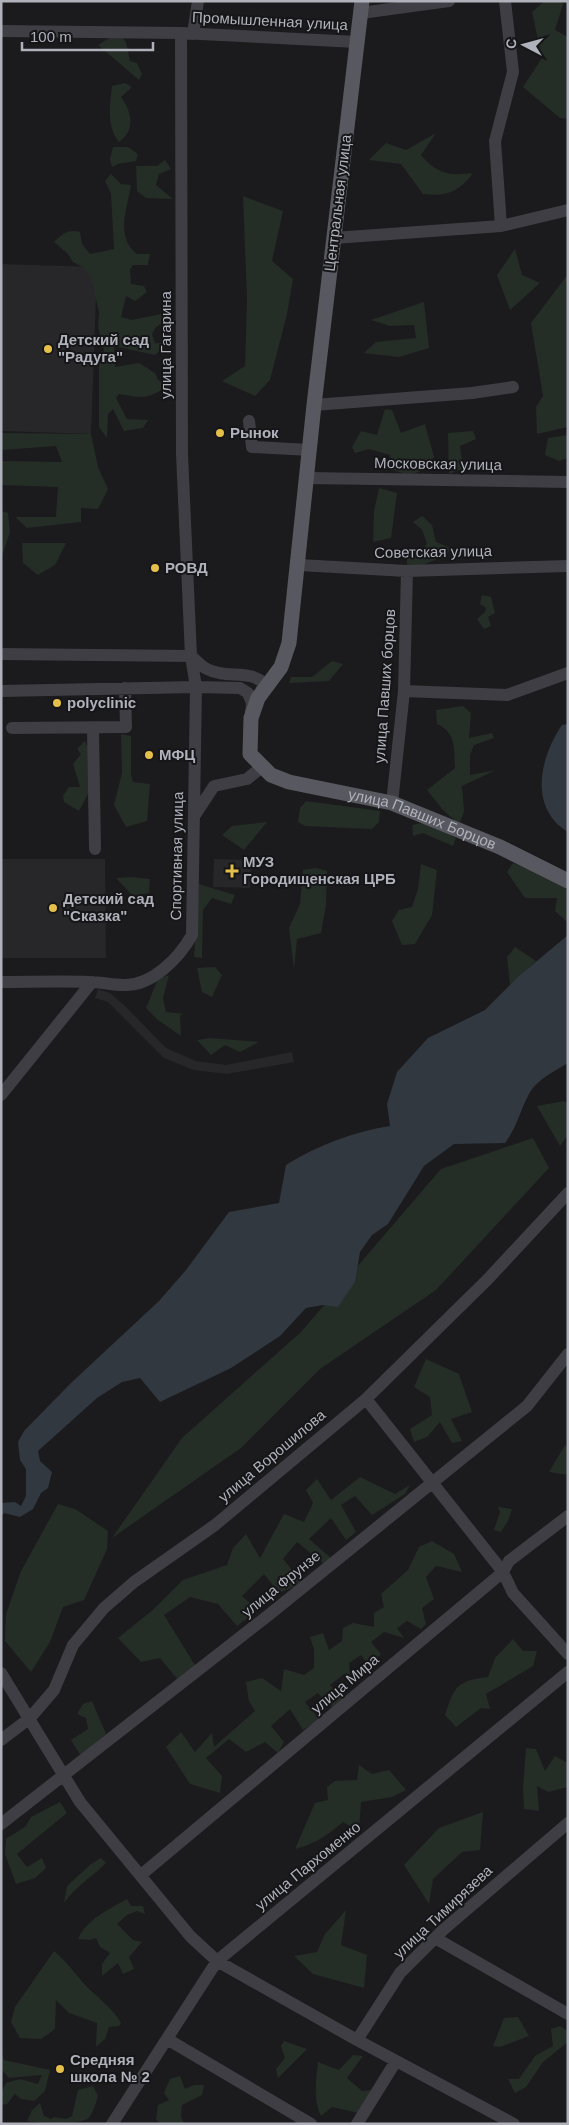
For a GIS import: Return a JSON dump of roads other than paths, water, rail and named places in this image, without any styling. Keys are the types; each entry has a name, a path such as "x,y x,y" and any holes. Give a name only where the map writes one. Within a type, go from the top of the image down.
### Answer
{"main road":[{"name":"Центральная улица","path":"266,771 250,754 251,718 258,698 281,667 289,643 299,565 314,405 362,7"},
{"name":"улица Павших Борцов","path":"266,771 289,782 392,803 500,847 568,881"}],"street":[{"name":"улица Гагарина","path":"196,687 191,656 182,454 187,34 198,1"},
{"path":"362,7 449,1"},
{"path":"501,226 495,141 513,72 505,1"},
{"name":"Промышленная улица","path":"1,31 187,34 357,42"},
{"path":"334,238 501,226 568,210"},
{"path":"314,405 472,394 512,387"},
{"path":"249,422 252,447 310,450"},
{"name":"Московская улица","path":"308,478 568,482"},
{"name":"Советская улица","path":"299,565 407,571 568,566"},
{"name":"улица Павших борцов","path":"392,803 404,691 407,571"},
{"path":"1,654 191,656 207,669 220,673 261,676 281,667"},
{"path":"404,691 507,695 568,673"},
{"path":"248,693 268,687 262,680 251,675"},
{"path":"1,691 196,687 240,688 248,693 252,703 251,718"},
{"name":"Спортивная улица","path":"1,982 92,982 126,986 148,979 182,952 192,936 196,687"},
{"path":"12,728 126,727 125,688"},
{"path":"93,728 95,849"},
{"path":"194,817 202,801 214,786 247,779 266,771"},
{"path":"1,1095 92,982"},
{"name":"улица Ворошилова","path":"1,1740 30,1718 54,1690 73,1645 104,1608 141,1577 215,1525 366,1399 488,1279 568,1193"},
{"name":"улица Фрунзе","path":"1,1824 270,1614 527,1406 568,1354"},
{"path":"366,1399 503,1572 513,1593 568,1654"},
{"name":"улица Мира","path":"141,1875 503,1572 509,1561 568,1516"},
{"name":"улица Пархоменко","path":"112,2124 218,1961 568,1672"},
{"path":"1,1673 80,1802 190,1936 218,1961 357,2040 514,2124"},
{"name":"улица Тимирязева","path":"357,2040 400,1973 435,1938 568,1823"},
{"path":"435,1938 568,2014"},
{"path":"167,2039 305,2122"},
{"path":"357,2124 396,2061"}],"place":[{"name":"Детский сад \"Радуга\"","path":"48,349"},
{"name":"Рынок","path":"220,433"},
{"name":"РОВД","path":"155,568"},
{"name":"polyclinic","path":"57,703"},
{"name":"МФЦ","path":"149,755"},
{"name":"МУЗ Городищенская ЦРБ","path":"232,871"},
{"name":"Детский сад \"Сказка\"","path":"53,908"},
{"name":"Средняя школа № 2","path":"60,2069"}]}
